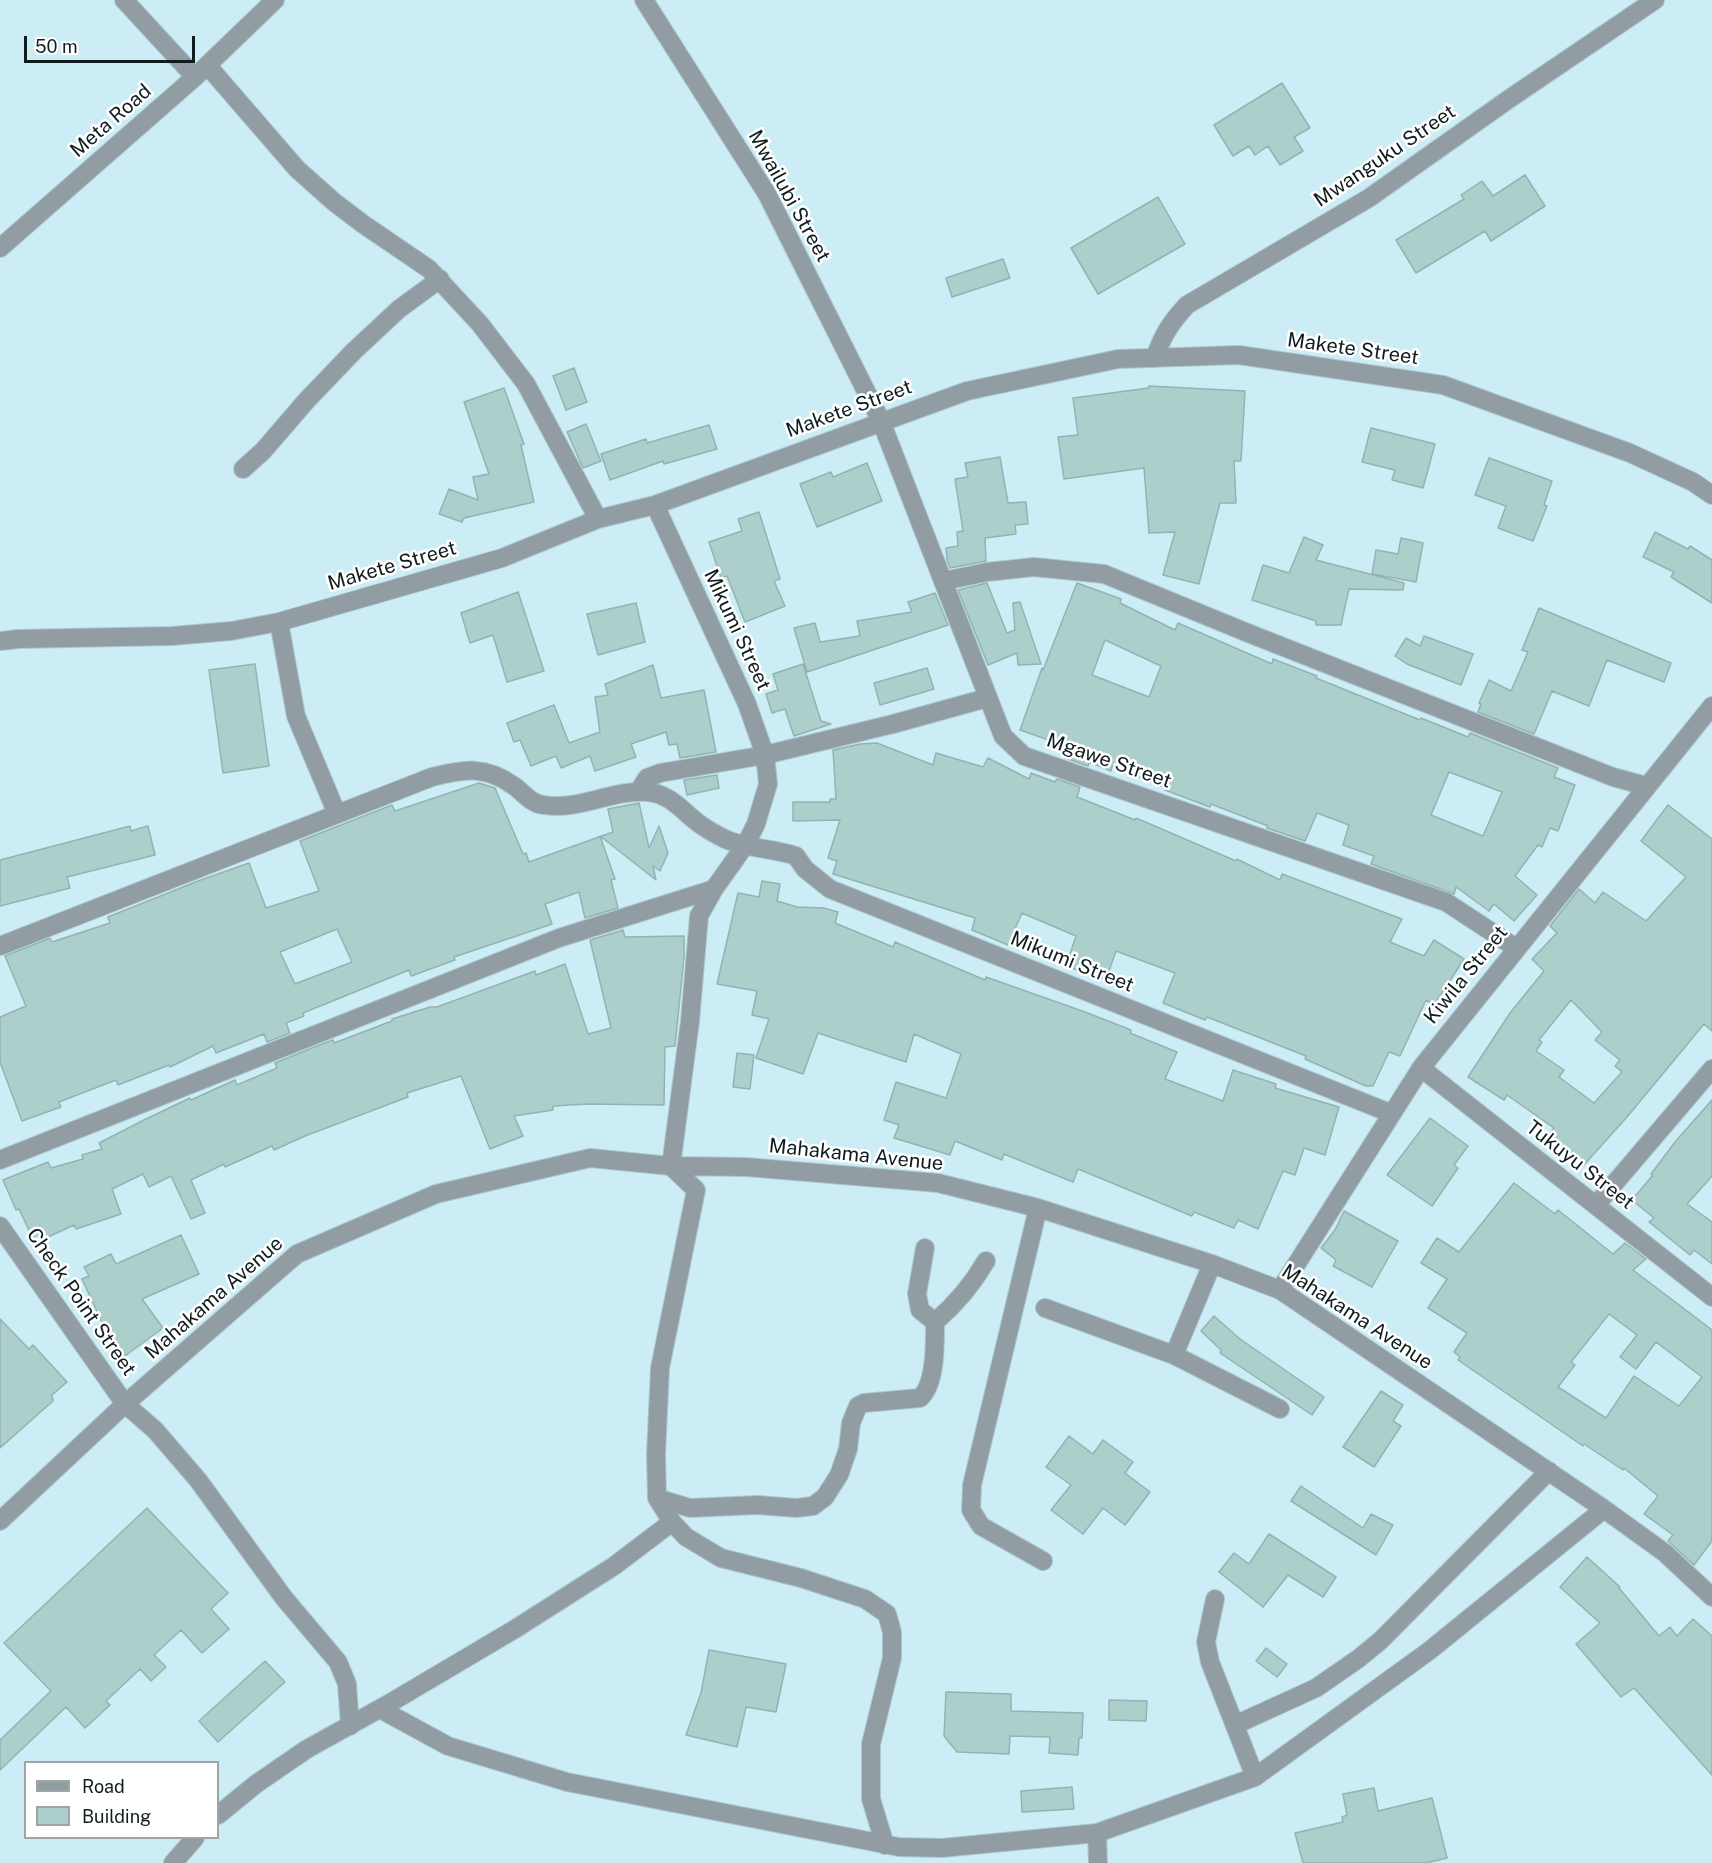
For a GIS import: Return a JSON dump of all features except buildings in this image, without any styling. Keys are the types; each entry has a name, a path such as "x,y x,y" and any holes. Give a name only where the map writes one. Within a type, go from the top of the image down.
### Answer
{"street":[{"path":"124,0 201,71 297,169 341,207 440,279 480,324 526,384 598,519"},
{"name":"Meta Road","path":"0,248 201,71 275,0"},
{"name":"Mwailubi Street","path":"644,0 767,194 881,421"},
{"name":"Mwanguku Street","path":"1155,358 1170,323 1187,305 1370,198 1654,0"},
{"path":"243,469 263,451 354,351 399,309 440,279"},
{"name":"Makete Street","path":"0,641 172,636 231,631 279,622 502,558 598,519 655,505 967,391 1118,359 1239,355 1443,385 1630,453 1693,482 1712,495"},
{"name":"Mgawe Street","path":"881,421 1003,736 1024,756 1446,902 1516,948"},
{"name":"Mikumi Street","path":"655,505 747,704 765,755 768,784 756,824 746,844 714,889 699,916 690,1021 671,1166"},
{"path":"944,581 987,572 1034,567 1104,574 1613,777 1646,786"},
{"path":"279,622 296,716 337,814"},
{"path":"638,792 647,778 660,773 765,755 894,724 987,698"},
{"name":"Kiwila Street","path":"1280,1290 1420,1068 1712,706"},
{"path":"0,946 432,777 471,769 493,773 534,802 542,805 579,804 638,792 650,792 677,804 701,825 725,839 746,844"},
{"name":"Mikumi Street","path":"746,844 796,856 805,869 830,889 1390,1113"},
{"path":"0,1160 559,938 714,889"},
{"name":"Tukuyu Street","path":"1420,1068 1712,1297"},
{"path":"1596,1205 1712,1069"},
{"name":"Mahakama Avenue","path":"0,1521 125,1404 297,1254 436,1194 590,1158 671,1166 746,1167 938,1184 1038,1208 1212,1264 1280,1290 1604,1509 1665,1553 1712,1597"},
{"path":"671,1166 696,1190 660,1368 656,1454 657,1498 672,1522 686,1537 721,1558 801,1578 865,1599 887,1614 892,1632 892,1658 871,1744 871,1799 885,1845"},
{"path":"1038,1208 972,1485 971,1510 981,1526 1043,1561"},
{"name":"Check Point Street","path":"3,1238 125,1404 155,1430 198,1480 284,1598 338,1662 347,1684 350,1726"},
{"path":"925,1248 917,1294 920,1310 935,1322"},
{"path":"657,1498 690,1508 758,1505 796,1508 813,1506 821,1502 839,1475 848,1449 851,1423 858,1406 864,1403 916,1399 923,1396 928,1388 935,1352 935,1322 954,1306 974,1281 986,1261"},
{"path":"1174,1355 1212,1264"},
{"path":"1045,1308 1174,1355 1280,1409"},
{"path":"1235,1725 1316,1688 1380,1641 1549,1471"},
{"path":"380,1709 448,1746 567,1782 753,1817 885,1845 942,1848 1097,1833 1255,1777 1429,1651 1604,1509"},
{"path":"219,1814 256,1784 307,1749 380,1709 515,1629 614,1566 672,1522"},
{"path":"1215,1599 1206,1642 1210,1662 1255,1777"},
{"path":"1097,1833 1098,1863"},
{"path":"173,1863 194,1839"},
{"path":"942,1848 954,1863"}]}
